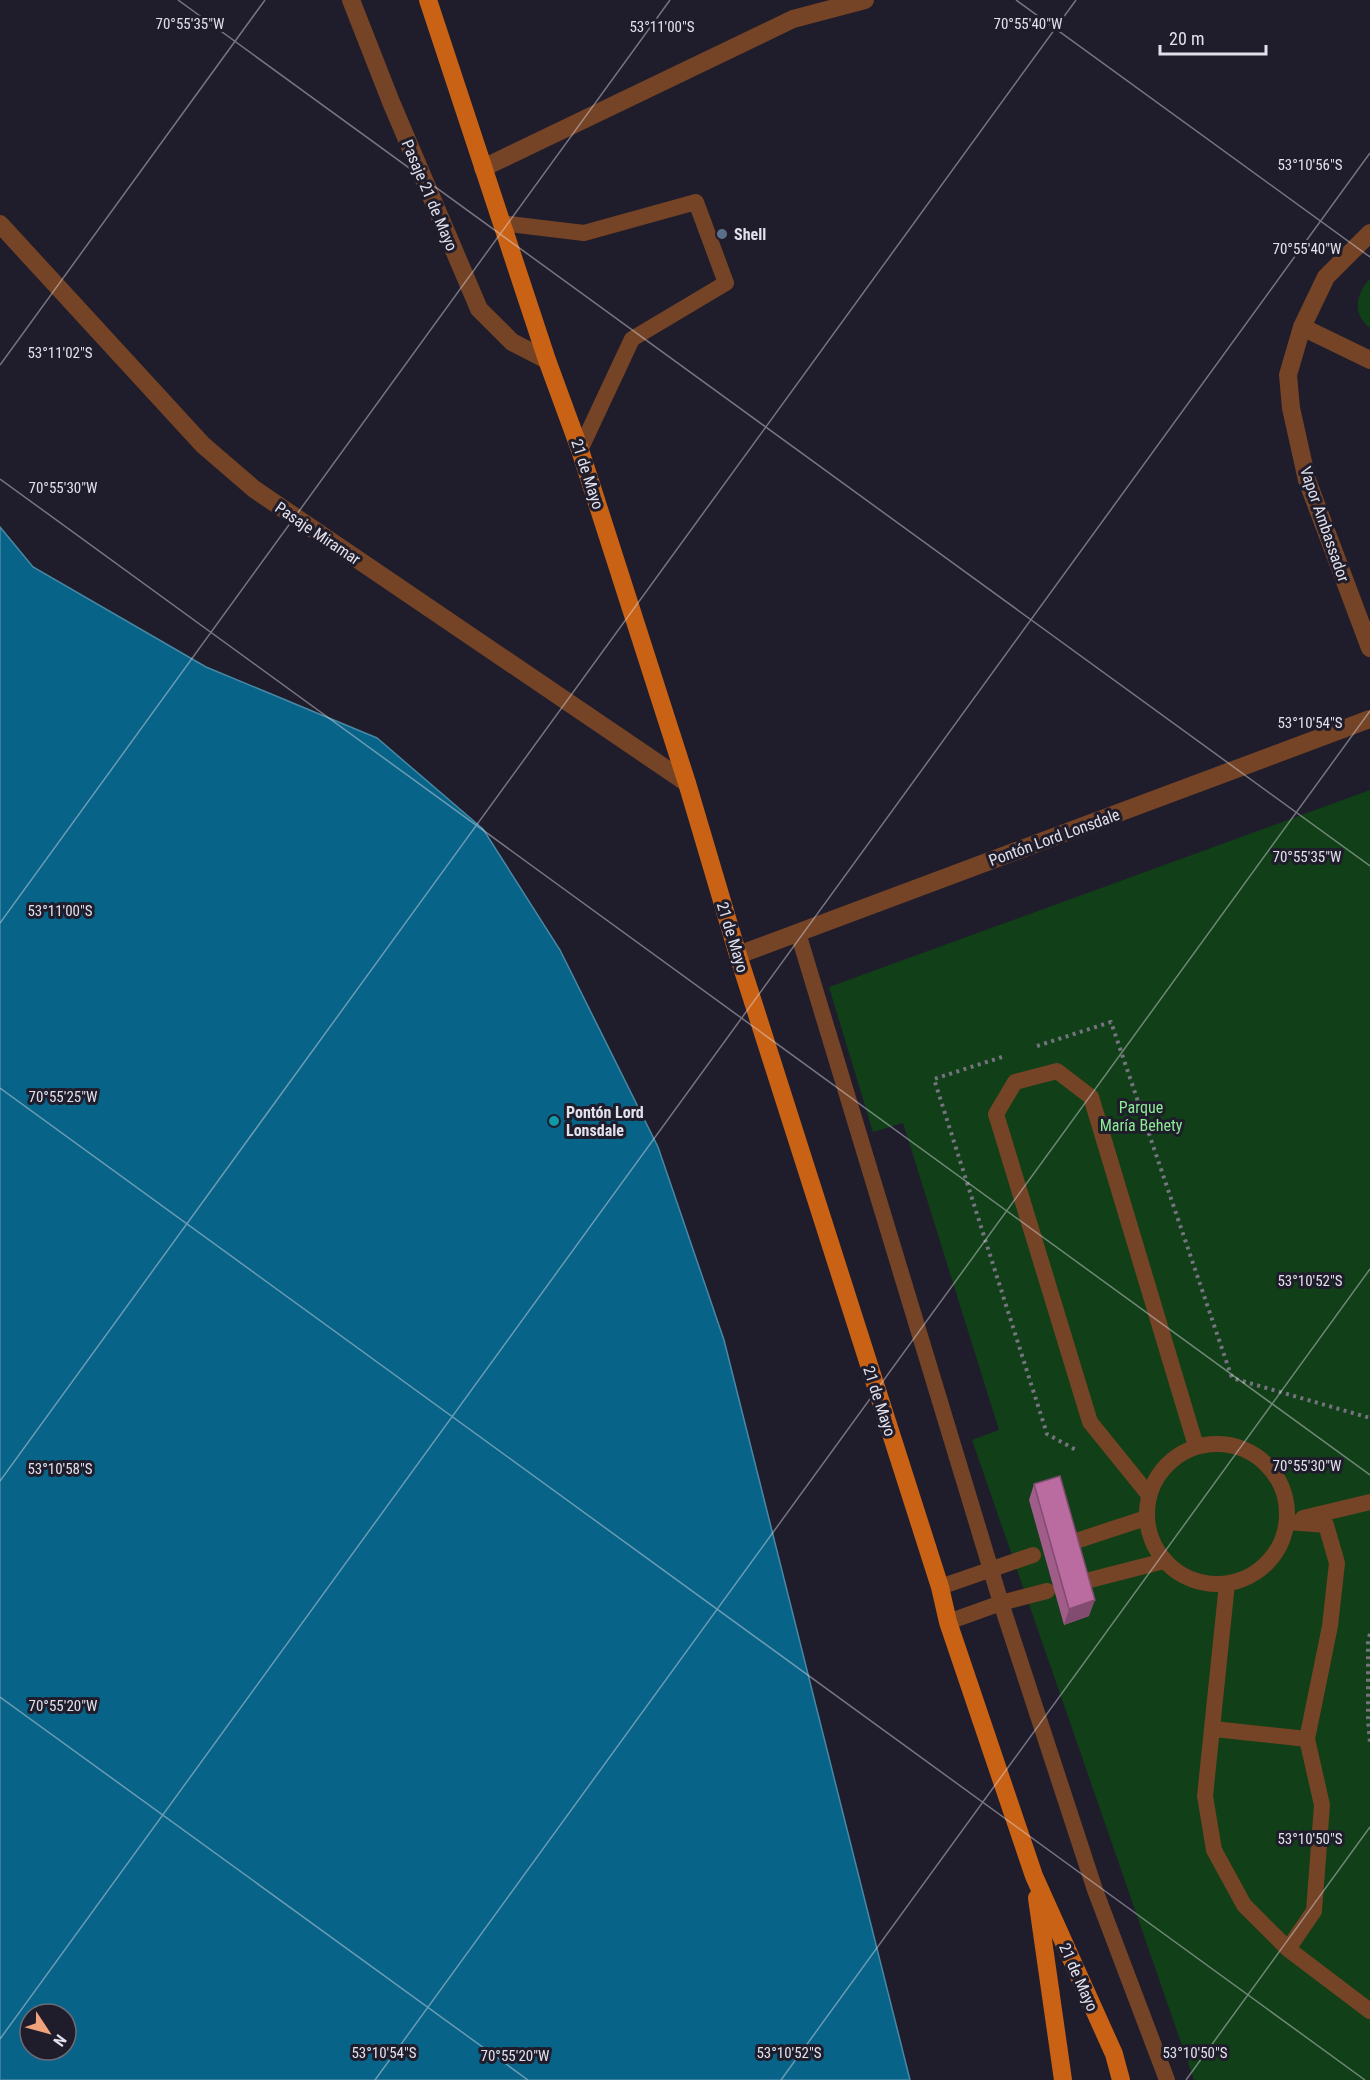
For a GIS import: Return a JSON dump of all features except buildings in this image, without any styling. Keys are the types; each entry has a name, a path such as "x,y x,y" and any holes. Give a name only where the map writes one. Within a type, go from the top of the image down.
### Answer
{"main road":[{"name":"21 de Mayo","path":"428,0 547,360 580,450 687,783 738,955 940,1587 948,1622 1034,1876 1114,2054 1121,2080"},
{"name":"21 de Mayo","path":"1034,1876 1063,2080"}],"street":[{"name":"Pasaje 21 de Mayo","path":"351,0 391,102 479,309 512,342 547,360"},
{"path":"483,168 793,19 865,0"},
{"name":"Pasaje Miramar","path":"0,224 203,445 231,471 264,496 687,783"},
{"name":"Vapor Ambassador","path":"1370,233 1326,278 1302,327 1288,375 1292,408 1307,480 1370,648"},
{"path":"1302,327 1370,360"},
{"name":"Pontón Lord Lonsdale","path":"738,955 1370,719"}],"lane":[{"path":"501,223 584,233 696,202 726,283 632,339 580,450"},
{"path":"798,933 1001,1603 1095,1890 1167,2080"},
{"path":"1149,1495 1090,1422 996,1114 1015,1082 1057,1071 1091,1097 1196,1446"},
{"path":"1219,1443 1242,1448 1262,1459 1278,1477 1287,1498 1288,1522 1281,1544 1268,1563 1250,1577 1227,1584 1204,1584 1182,1576 1164,1561 1152,1542 1146,1518 1149,1495 1159,1474 1175,1457 1196,1446 1219,1443"},
{"path":"1288,1522 1370,1503"},
{"path":"1076,1541 1146,1518"},
{"path":"1288,1522 1326,1525 1337,1563 1330,1626 1307,1739 1322,1805 1314,1911 1288,1949"},
{"path":"940,1587 1033,1555"},
{"path":"1086,1581 1164,1561"},
{"path":"1227,1584 1214,1729 1205,1796 1214,1850 1244,1905 1288,1949 1370,2011"},
{"path":"948,1622 1001,1603 1047,1591"},
{"path":"1214,1729 1307,1739"}],"path":[{"path":"1034,1047 1111,1022 1232,1378 1370,1418"},
{"path":"1011,1054 934,1079 1047,1434 1084,1454"},
{"path":"1370,1634 1368,1652 1370,1744"}],"green space":[{"path":"1370,279 1370,328 1361,318 1358,301 1361,291"},
{"name":"Parque María Behety","path":"1370,790 1370,2080 1194,2080 972,1440 999,1430 903,1123 873,1132 829,987"}],"water":[{"path":"0,527 33,567 206,667 377,738 483,829 560,950 658,1147 724,1340 910,2080 0,2080"}],"place":[{"name":"Shell","path":"722,234"},
{"name":"Pontón Lord Lonsdale","path":"554,1121"}]}
